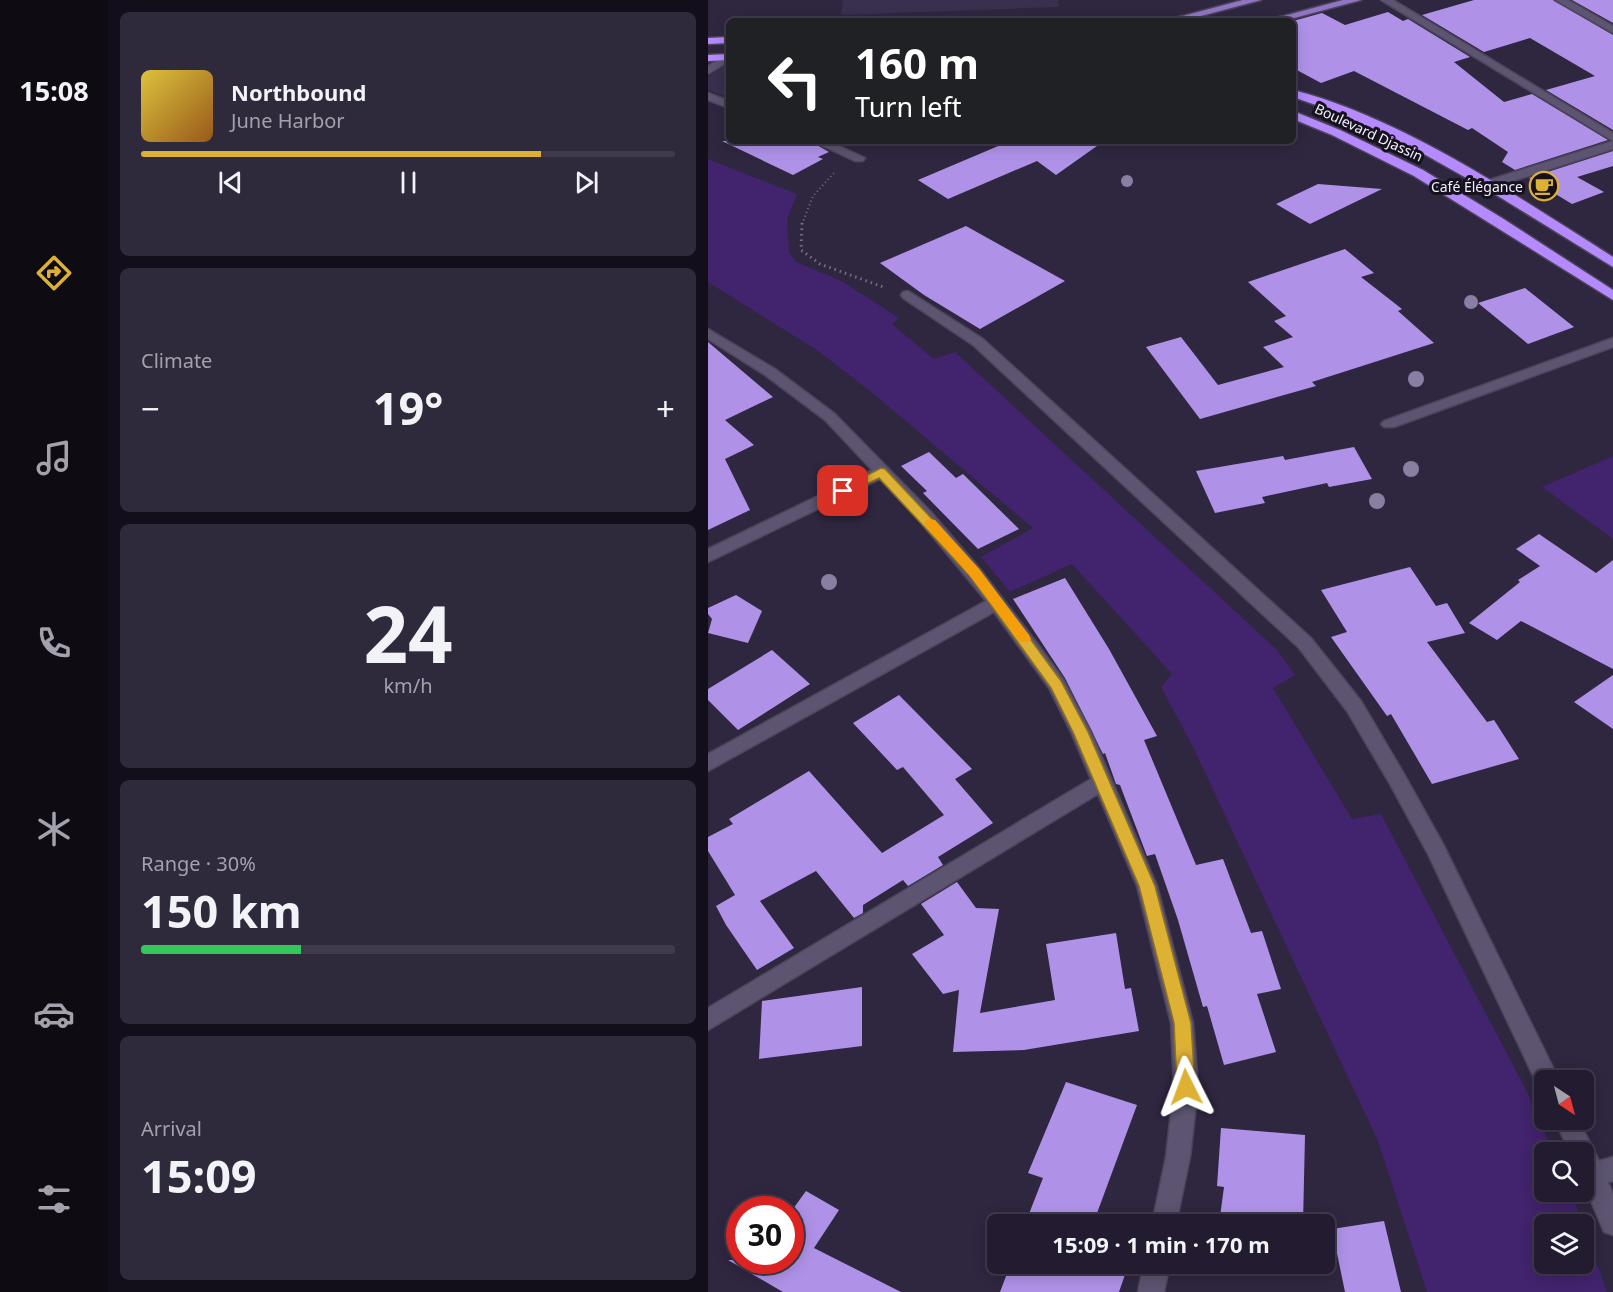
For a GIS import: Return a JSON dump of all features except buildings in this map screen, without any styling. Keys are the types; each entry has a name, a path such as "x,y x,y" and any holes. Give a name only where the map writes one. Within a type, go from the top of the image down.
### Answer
{"highway":[{"path":"708,41 726,40"},
{"path":"708,58 726,57"},
{"name":"Boulevard Djassin","path":"1296,94 1359,116 1455,163 1613,263"},
{"name":"Boulevard Djassin","path":"1296,116 1358,141 1419,171 1613,296"}],"main road":[{"path":"1181,18 1256,0"},
{"path":"1282,18 1356,0"}],"street":[{"path":"1386,0 1613,138"},
{"path":"1560,0 1613,30"},
{"path":"708,71 726,59"},
{"path":"708,96 726,104"},
{"path":"825,144 859,158"},
{"path":"1490,184 1613,145"},
{"path":"908,295 978,342 1305,643 1354,706 1397,779 1436,850 1542,1070"},
{"path":"708,333 770,372 830,417 925,516 974,573 1056,684 1081,732 1147,886 1182,1023 1186,1087 1178,1157 1166,1214"},
{"path":"1389,424 1613,342"},
{"path":"708,556 881,472"},
{"path":"708,763 997,603"},
{"path":"708,1020 1102,782"},
{"path":"1594,1166 1613,1223"},
{"path":"1151,1292 1155,1274"}],"path":[{"path":"859,158 833,174 814,192 799,236 801,250 820,264 908,295"}],"shaded area":[{"path":"843,0 1058,0 1059,7 841,15"},
{"path":"726,64 726,97 708,90 708,77"},
{"path":"708,159 797,194 787,219 789,252 796,262 842,281 899,318 892,324 934,359 955,352 1277,650 1295,675 1273,688 1352,819 1381,814 1525,1088 1534,1109 1534,1130 1543,1130 1549,1142 1534,1142 1534,1202 1574,1202 1579,1214 1534,1214 1534,1274 1594,1274 1594,1255 1607,1292 1427,1292 1378,1141 1193,747 1161,687 1172,674 1072,564 1010,592 981,557 1033,528 870,391 818,351 708,282"},
{"path":"1613,456 1613,539 1542,487"}],"slow traffic":[{"path":"930,523 974,573 1024,639"}],"place":[{"name":"Café Élégance","path":"1544,186"}],"route":[{"path":"843,491 881,472 925,516 974,573 1056,684 1081,732 1147,886 1182,1023 1186,1087"}]}
